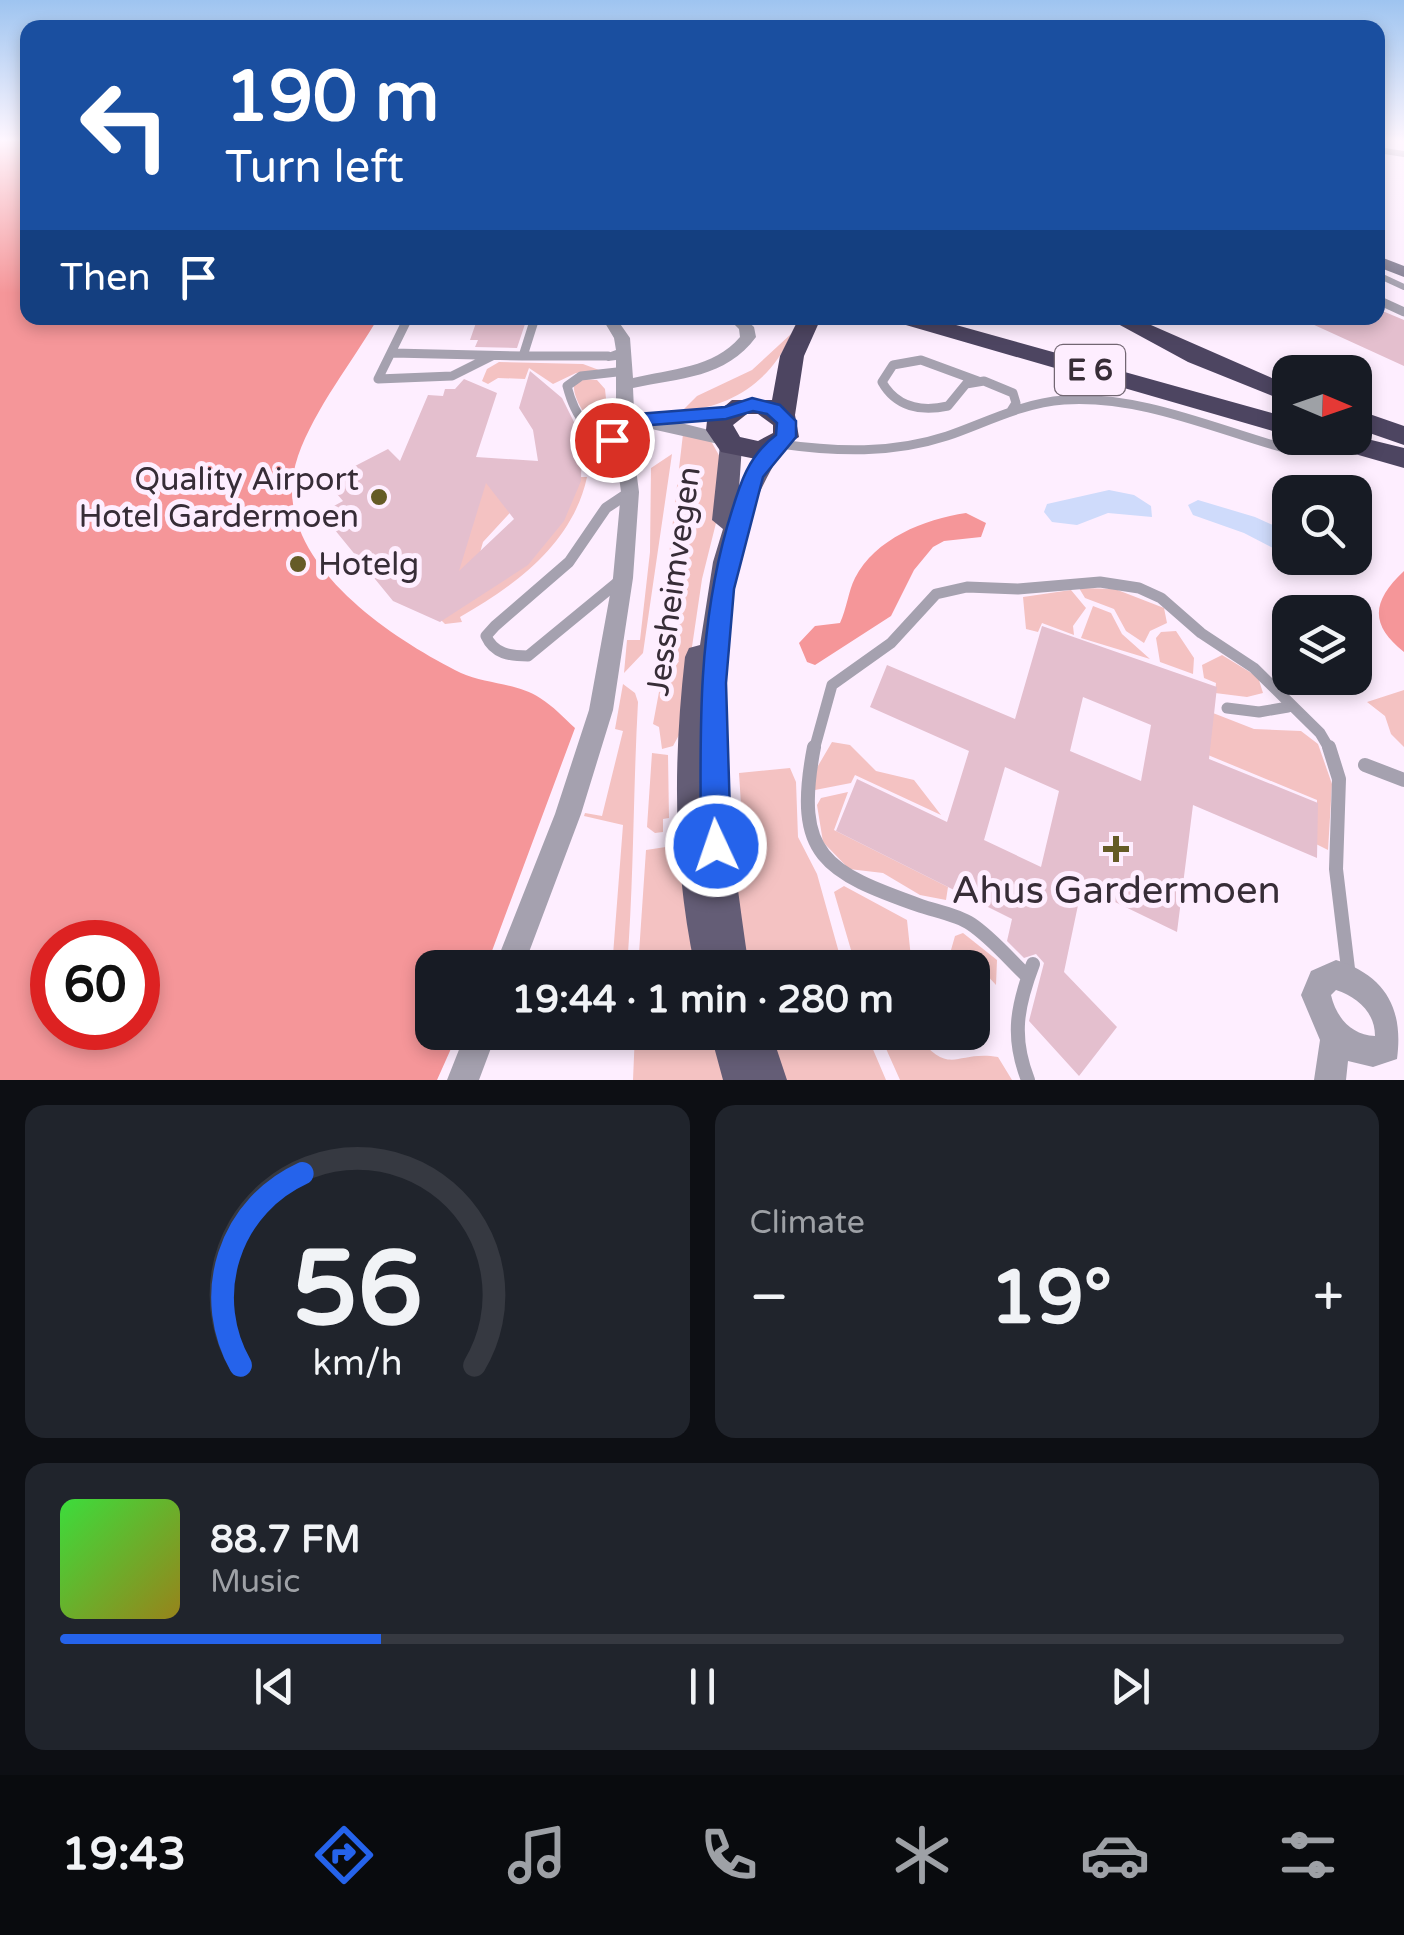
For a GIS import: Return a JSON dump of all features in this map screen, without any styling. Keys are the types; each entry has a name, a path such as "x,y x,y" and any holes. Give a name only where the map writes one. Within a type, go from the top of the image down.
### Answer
{"highway":[{"path":"730,426 751,451 776,446 788,429 782,415 792,356 807,325"},
{"name":"E 6","path":"929,325 1272,433"},
{"name":"E 6","path":"990,325 1272,402"},
{"name":"E 6","path":"1135,325 1272,386"},
{"path":"730,426 792,356"},
{"path":"730,426 763,406 782,415"},
{"path":"1372,427 1404,437"},
{"path":"1372,449 1404,458"}],"main road":[{"name":"Jessheimvegen","path":"710,950 698,873 694,698 710,580 730,496 730,426"},
{"name":"Jessheimvegen","path":"728,950 718,878 713,683 722,589 731,552 753,476 776,446"},
{"path":"734,1050 743,1080"},
{"path":"758,1050 767,1080"}],"street":[{"path":"515,950 590,753 622,578 634,426 625,414 622,338 614,325"},
{"path":"621,366 724,361 748,337 744,325"},
{"path":"634,426 730,426"},
{"path":"1325,977 1349,978 1381,1002 1392,1026 1392,1039 1386,1048 1372,1052 1349,1046 1336,1036 1325,1022 1316,995 1325,977"},
{"path":"1330,1080 1336,1036"},
{"path":"463,1080 475,1050"}],"lane":[{"path":"405,325 378,379 436,381 477,369 492,356"},
{"path":"523,356 534,325"},
{"path":"393,354 523,356 621,366"},
{"path":"978,381 966,384 948,406 925,409 896,400 882,382 893,365 915,360 978,381 1012,393 1016,403 1011,411"},
{"path":"621,366 580,376 567,386 589,434 601,440 634,426"},
{"path":"776,446 839,452 894,449 947,436 1011,411 1066,400 1103,401 1272,434"},
{"path":"622,578 528,656 500,652 488,644 486,636 494,625 541,591 574,558 610,500 630,492"},
{"path":"1028,1080 1014,1045 1012,1025 1030,971 970,924 861,885 828,864 810,834 805,794 820,719 832,685 891,644 936,594 967,587 1018,589 1100,582 1139,588 1161,598 1201,633 1254,668 1288,707 1320,733 1336,761 1336,869 1349,978"},
{"path":"1227,708 1259,712 1288,707"},
{"path":"1365,765 1404,780"}],"shaded area":[{"path":"0,191 20,191 20,325 374,325 324,403 298,456 292,492 298,526 315,558 338,587 399,637 461,673 531,693 575,728 492,950 415,950 415,1050 450,1050 437,1080 0,1080"},
{"path":"791,334 773,365 748,389 717,404 682,411 697,396 752,370"},
{"path":"499,362 583,364 599,370 576,373 553,384 529,368 525,379 498,378 488,384 482,381 487,369"},
{"path":"583,379 597,380 605,389 609,429 604,432 588,418 576,397 574,384"},
{"path":"683,434 711,441 721,459 718,515 702,579 679,735 673,746 662,749 659,727 653,724 659,692 679,661 665,648 660,633"},
{"path":"672,454 643,653 624,673 627,640 640,640 650,552 651,468"},
{"path":"490,463 519,503 483,542 467,599 579,477 587,477 569,522 539,560 460,617 462,622 445,624 441,620"},
{"path":"966,513 986,523 981,537 944,541 933,547 914,570 891,616 815,665 807,662 799,643 815,626 840,623 855,578 875,552 918,526"},
{"path":"1404,571 1404,652 1385,632 1379,613 1385,593"},
{"path":"1079,588 1115,589 1164,608 1167,623 1150,631 1144,643 1126,631 1114,609 1085,598"},
{"path":"1071,590 1086,608 1073,626 1074,635 1042,623 1038,632 1026,629 1023,597"},
{"path":"1093,606 1111,613 1122,634 1150,659 1081,638"},
{"path":"1176,631 1194,658 1193,674 1160,662 1156,638 1161,632"},
{"path":"1222,655 1258,677 1263,693 1247,697 1215,693 1216,683 1204,678 1202,665"},
{"path":"623,684 635,693 638,702 628,950 613,950 623,825 584,816 602,816 623,731 615,729"},
{"path":"1404,690 1404,747 1391,734 1385,716 1367,702"},
{"path":"1213,713 1254,729 1301,731 1318,744 1332,784 1328,850 1316,844 1317,800 1208,755"},
{"path":"832,742 850,745 876,771 914,780 941,815 855,775 851,783 815,790 815,771"},
{"path":"652,753 668,755 669,818 663,819 663,832 655,833 647,827"},
{"path":"790,768 796,782 798,837 817,874 838,950 744,950 732,850 733,837 743,836 739,773"},
{"path":"848,792 834,830 948,887 946,900 920,895 883,873 849,869 823,842 817,805 821,798"},
{"path":"679,845 700,950 639,950 646,850"},
{"path":"844,886 907,920 910,950 851,950 834,892"},
{"path":"963,933 984,950 951,950 955,936"},
{"path":"990,954 997,960 996,985 990,978"},
{"path":"634,1050 721,1050 729,1080 633,1080"},
{"path":"768,1050 873,1050 886,1080 778,1080"},
{"path":"887,1050 931,1050 954,1060 998,1057 1012,1080 900,1080"}],"water":[{"path":"1109,490 1134,495 1151,506 1152,517 1108,513 1077,525 1052,522 1044,512 1047,504"},
{"path":"1198,500 1272,525 1272,548 1193,515 1188,505"}],"building":[{"path":"1385,312 1404,320 1404,366 1314,325 1385,325"},
{"path":"475,325 525,325 517,348 475,347 478,340 470,340"},
{"name":"Quality Airport Hotel Gardermoen","path":"530,371 562,398 582,438 581,481 564,521 528,565 440,622 393,601 321,513 343,501 326,481 388,449 400,461 428,395 443,396 445,389 455,389 464,379 497,393 476,457 538,461 533,430 519,408","holes":["486,483 514,519 459,571"]},
{"name":"Ahus Gardermoen","path":"1042,626 1217,687 1209,759 1318,803 1317,858 1193,805 1177,932 1082,886 1064,972 1117,1027 1079,1076 1029,1021 1044,963 1036,954 1024,958 1007,941 1012,919 836,831 857,779 947,822 969,751 870,707 887,665 1015,719","holes":["1083,697 1151,725 1141,781 1070,751","1005,767 1059,791 1041,867 984,840"]}],"place":[{"name":"Quality Airport Hotel Gardermoen","path":"379,497"},
{"name":"Hotelg","path":"298,564"},
{"name":"Ahus Gardermoen","path":"1116,849"}],"route":[{"path":"612,440 624,439 632,420 726,413 741,406 763,406 786,421 786,437 771,449 753,476 722,589 713,683 716,846"}]}
